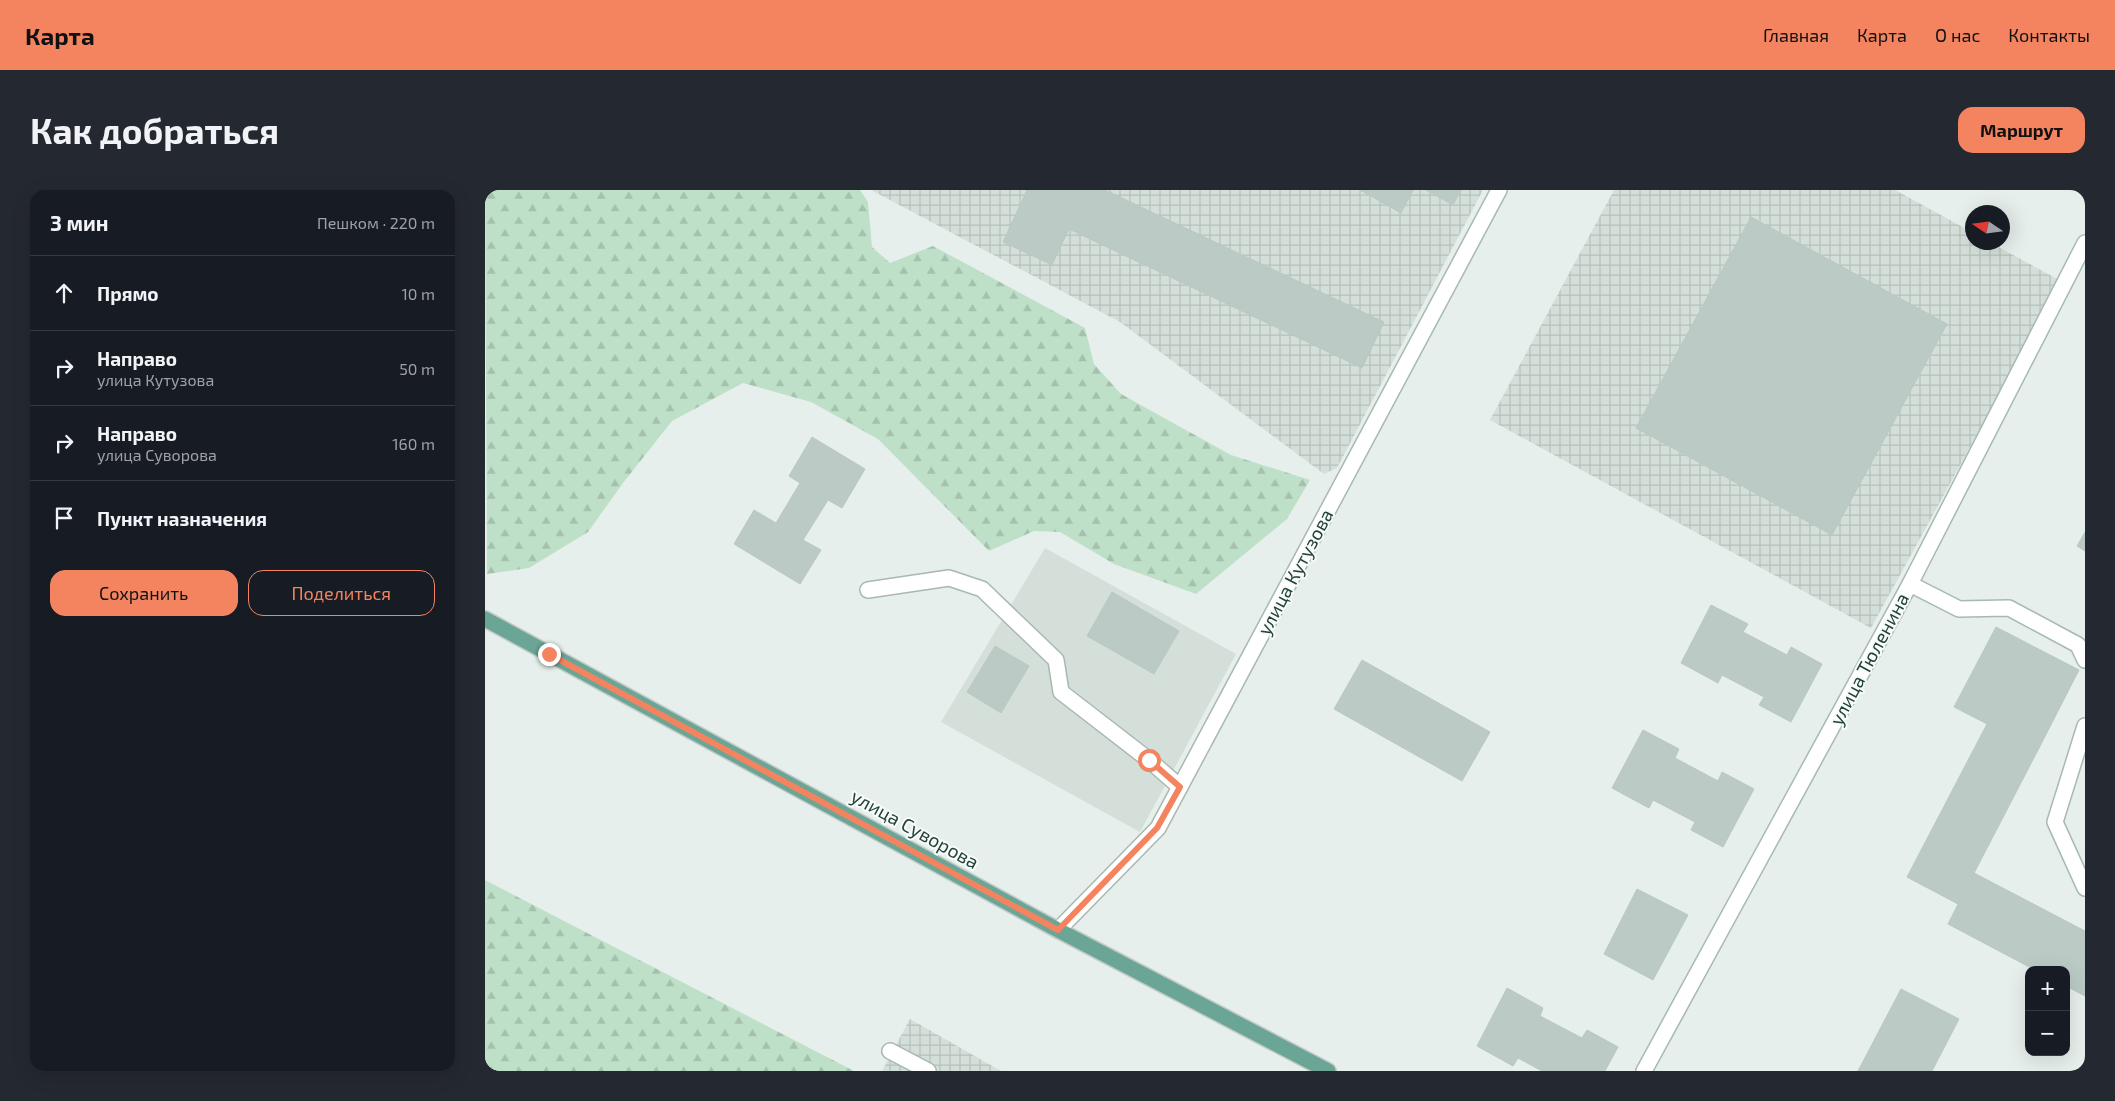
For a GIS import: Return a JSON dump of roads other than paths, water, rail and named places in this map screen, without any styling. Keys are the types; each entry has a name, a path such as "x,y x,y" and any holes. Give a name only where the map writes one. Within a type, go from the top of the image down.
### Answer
{"main road":[{"name":"улица Суворова","path":"485,619 1058,930 1328,1071"}],"street":[{"name":"улица Кутузова","path":"1058,930 1157,828 1499,190"},
{"name":"улица Тюленина","path":"1644,1071 1910,584 2085,243"},
{"path":"868,590 949,578 982,589 1057,660 1061,692 1149,760 1180,787"},
{"path":"1910,584 1959,609 2009,608 2078,645 2085,660"},
{"path":"2085,726 2055,822 2085,888"},
{"path":"891,1051 928,1071"}]}
